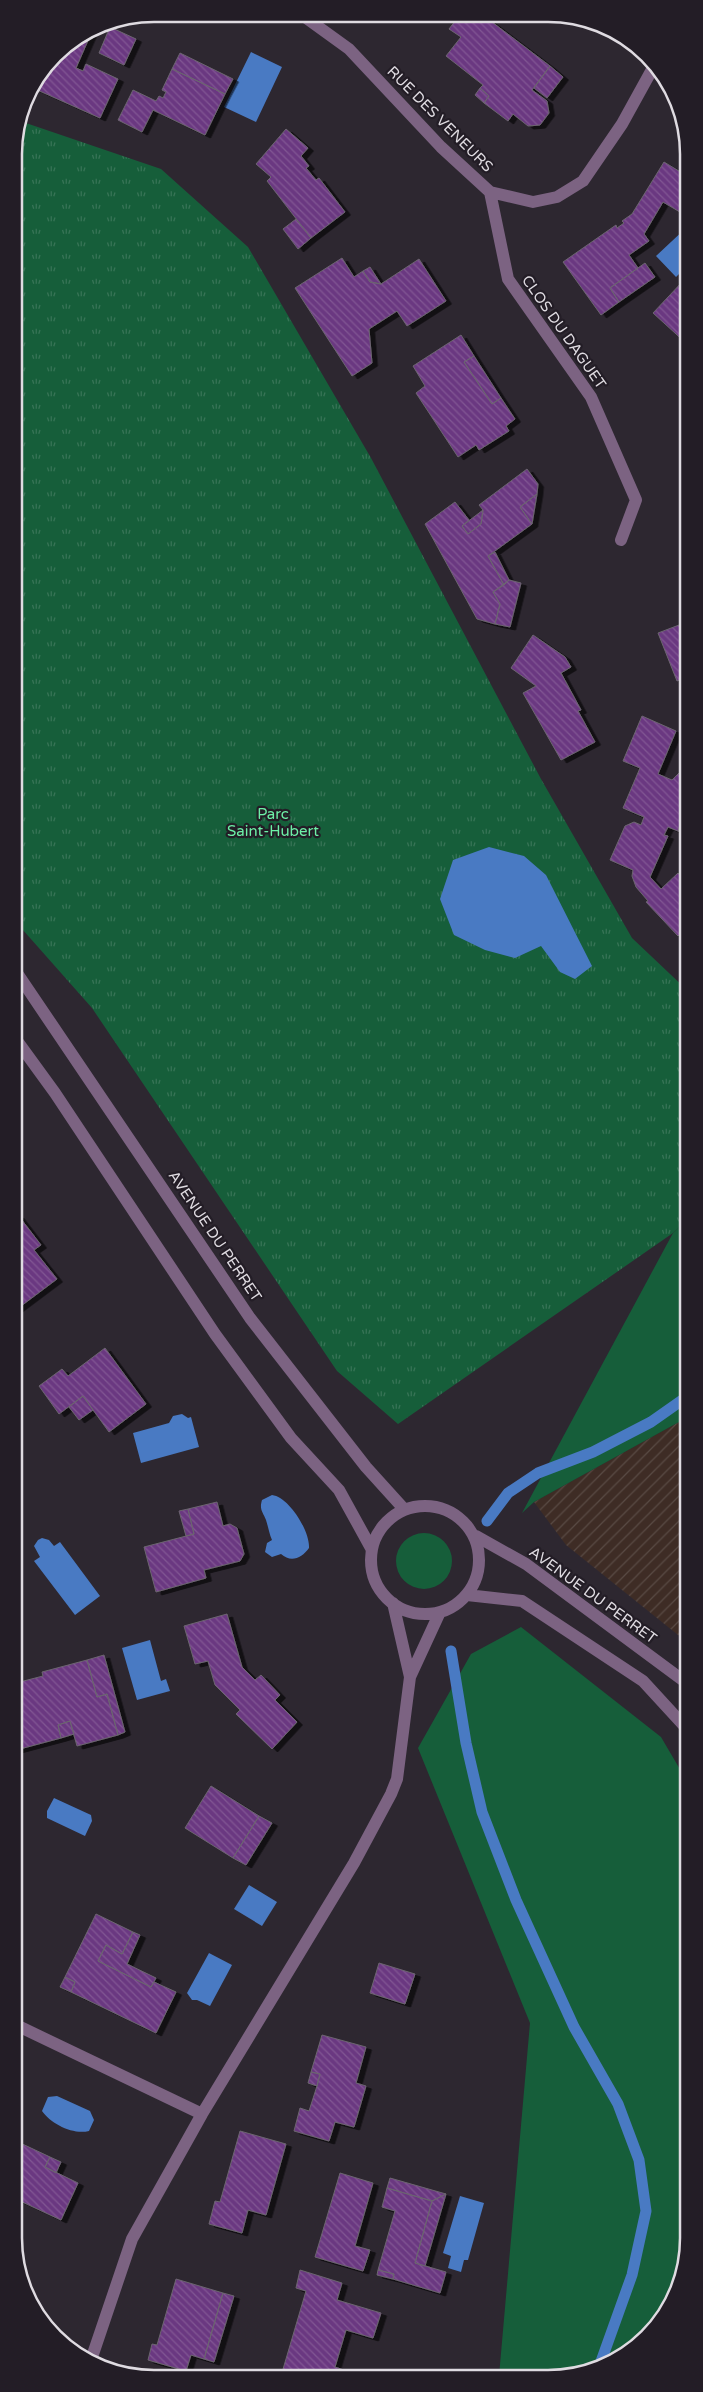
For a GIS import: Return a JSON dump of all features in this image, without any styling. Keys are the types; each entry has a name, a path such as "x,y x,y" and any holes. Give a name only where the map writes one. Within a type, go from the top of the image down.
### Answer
{"street":[{"name":"RUE DES VENEURS","path":"312,22 349,49 441,147 490,192 533,202 558,197 582,181 622,124 651,72"},
{"name":"CLOS DU DAGUET","path":"490,192 508,279 591,397 636,500 621,540"},
{"name":"AVENUE DU PERRET","path":"23,981 250,1318 366,1467 404,1509"},
{"path":"23,1048 55,1093 215,1334 291,1438 339,1490 372,1548"},
{"path":"421,1505 438,1506 455,1514 476,1536 480,1560 476,1579 467,1595 453,1607 440,1612 417,1614 400,1608 385,1597 376,1582 371,1566 372,1548 378,1532 390,1518 404,1509 421,1505"},
{"name":"AVENUE DU PERRET","path":"476,1536 526,1564 680,1678"},
{"path":"467,1595 522,1601 643,1681 680,1719"},
{"path":"393,1603 410,1676"},
{"path":"93,2354 132,2239 202,2114 354,1864 391,1794 397,1779 410,1676 440,1612"},
{"path":"22,2028 202,2114"}],"shaded area":[{"path":"680,1421 680,1637 566,1545 534,1502"}],"green space":[{"name":"Parc Saint-Hubert","path":"26,123 161,169 248,247 371,458 541,779 632,938 680,983 680,1226 398,1424 337,1371 92,1008 23,930 23,145"},
{"path":"680,1226 680,1421 534,1502 522,1513 673,1233"},
{"path":"424,1533 435,1535 444,1541 450,1550 452,1561 450,1572 444,1581 435,1587 424,1589 413,1587 404,1581 398,1572 396,1561 398,1550 404,1541 413,1535"},
{"path":"521,1627 661,1737 680,1769 680,2247 678,2264 663,2304 648,2325 636,2337 615,2352 591,2363 575,2367 549,2370 500,2370 530,2023 418,1748 471,1654"}],"water":[{"path":"251,52 282,67 256,122 224,107"},
{"path":"680,234 680,273 676,277 656,256"},
{"path":"489,847 524,856 546,875 592,966 575,979 560,972 541,946 515,958 485,950 454,935 440,899 453,860"},
{"path":"182,1414 188,1418 191,1417 199,1447 141,1463 133,1433 169,1423 173,1416"},
{"path":"272,1495 279,1497 285,1502 302,1524 309,1548 300,1557 292,1559 281,1554 272,1557 265,1552 267,1543 272,1540 261,1503 262,1500"},
{"path":"42,1538 49,1540 54,1546 60,1542 100,1596 75,1615 34,1561 40,1557 34,1546"},
{"path":"150,1640 161,1681 166,1679 170,1691 137,1700 122,1648"},
{"path":"54,1798 91,1815 92,1821 85,1836 47,1818 47,1811"},
{"path":"249,1885 277,1902 262,1926 234,1909"},
{"path":"209,1953 232,1965 210,2006 197,2000 192,2000 187,1993"},
{"path":"57,2096 90,2111 94,2120 89,2131 69,2130 46,2116 42,2111 48,2097"},
{"path":"460,2196 484,2203 468,2260 464,2260 461,2272 448,2268 451,2256 443,2253"}],"building":[{"path":"454,22 492,22 550,66 532,90 547,101 549,113 540,125 528,126 513,114 508,121 484,103 489,96 480,88 483,85 446,56 461,37 449,29"},
{"path":"112,29 136,39 124,65 99,53 109,31"},
{"path":"88,40 76,68 83,71 86,64 118,79 100,118 39,91 61,61"},
{"path":"180,53 233,79 225,94 172,69"},
{"path":"550,66 563,77 547,98 534,88"},
{"path":"172,69 225,94 205,135 153,110 142,132 118,120 133,90 156,101 159,96 163,98 166,92 162,90"},
{"path":"480,88 489,96 484,103 475,95"},
{"path":"286,129 308,148 301,156 309,166 306,168 316,180 319,178 345,212 311,238 267,181 271,177 256,164"},
{"path":"664,162 680,172 680,212 663,202 644,234 649,241 629,255 638,268 610,288 619,302 601,315 563,262 616,225 617,228 624,223 622,221 632,214"},
{"path":"296,219 311,238 298,249 283,229"},
{"path":"342,258 354,277 363,271 370,282 381,284 419,259 446,301 407,326 397,311 369,329 372,363 352,376 295,288"},
{"path":"645,263 655,277 619,302 610,288"},
{"path":"370,267 381,284 370,282 363,271"},
{"path":"680,284 680,338 653,313"},
{"path":"461,335 474,356 464,362 492,404 501,398 515,419 506,426 509,431 479,450 476,445 458,457 416,393 425,386 413,366"},
{"path":"474,356 501,398 492,404 464,362"},
{"path":"527,469 538,484 537,494 520,507 532,524 488,556 504,585 493,592 500,604 495,624 477,619 425,524 455,502 469,520 462,526 468,534 481,524 483,510 479,505"},
{"path":"537,494 532,524 520,507"},
{"path":"483,510 481,524 468,534 462,526"},
{"path":"495,552 509,580 504,585 488,556"},
{"path":"509,580 521,583 510,627 495,624 500,604 493,592"},
{"path":"680,625 680,680 677,681 658,633"},
{"path":"533,635 565,657 571,667 561,673 581,710 578,711 595,742 561,760 523,693 536,686 511,668"},
{"path":"642,716 676,731 658,774 672,780 680,772 680,826 678,831 668,827 664,835 668,836 650,877 661,889 678,873 680,875 680,934 678,936 646,902 648,901 636,887 632,876 633,870 610,860 625,826 634,822 641,825 644,817 623,808 640,768 623,761"},
{"path":"22,1221 41,1245 34,1250 57,1279 22,1305"},
{"path":"105,1348 146,1404 109,1432 83,1396 59,1414 39,1386 62,1369 68,1376"},
{"path":"83,1396 93,1410 79,1420 69,1407"},
{"path":"217,1502 223,1526 230,1524 237,1528 244,1554 240,1561 204,1570 206,1578 156,1592 144,1547 194,1534 188,1509"},
{"path":"188,1509 194,1534 186,1536 179,1511"},
{"path":"227,1614 242,1667 255,1680 261,1675 280,1695 275,1700 297,1722 272,1749 236,1714 240,1710 215,1685 208,1661 195,1664 184,1626"},
{"path":"104,1655 125,1732 118,1735 107,1694 97,1697 87,1660"},
{"path":"87,1660 97,1697 107,1694 118,1735 77,1746 70,1721 58,1725 61,1738 22,1748 22,1681 43,1676 42,1672"},
{"path":"70,1721 74,1734 61,1738 58,1725"},
{"path":"211,1786 259,1816 233,1858 185,1828"},
{"path":"259,1816 272,1823 246,1865 233,1858"},
{"path":"96,1914 133,1932 122,1954 106,1945 98,1961 151,1987 154,1982 176,1992 156,2033 71,1992 75,1982 65,1977"},
{"path":"133,1932 140,1935 127,1964 156,1978 151,1987 98,1961 106,1945 122,1954"},
{"path":"379,1963 415,1974 405,2004 370,1993"},
{"path":"65,1977 75,1982 71,1992 60,1987"},
{"path":"322,2035 366,2047 356,2083 366,2086 354,2127 335,2122 329,2141 294,2131 300,2108 309,2111 317,2086 320,2074 311,2072"},
{"path":"311,2072 320,2074 317,2086 308,2083"},
{"path":"240,2131 286,2144 266,2215 248,2210 242,2233 209,2224 215,2201 220,2202"},
{"path":"22,2144 50,2157 45,2167 78,2183 61,2220 22,2202"},
{"path":"50,2157 61,2162 56,2173 45,2167"},
{"path":"340,2173 373,2183 355,2246 370,2250 363,2271 315,2257"},
{"path":"390,2178 446,2194 432,2201 387,2188"},
{"path":"387,2188 432,2201 415,2263 446,2272 440,2293 393,2279 394,2274 378,2270 395,2211 382,2207"},
{"path":"446,2194 425,2266 415,2263 432,2201"},
{"path":"300,2270 342,2283 337,2300 381,2313 373,2338 346,2330 335,2367 344,2370 283,2370 306,2291 296,2288"},
{"path":"378,2270 394,2274 393,2279 377,2275"},
{"path":"176,2279 223,2293 204,2359 191,2355 186,2370 148,2360 152,2344 157,2345"},
{"path":"223,2293 234,2296 214,2362 204,2359"}],"waterway":[{"path":"487,1521 508,1493 538,1473 593,1452 651,1422 680,1402"},
{"path":"451,1651 466,1743 482,1812 516,1900 574,2027 618,2104 639,2160 646,2211 632,2275 602,2358"}]}
